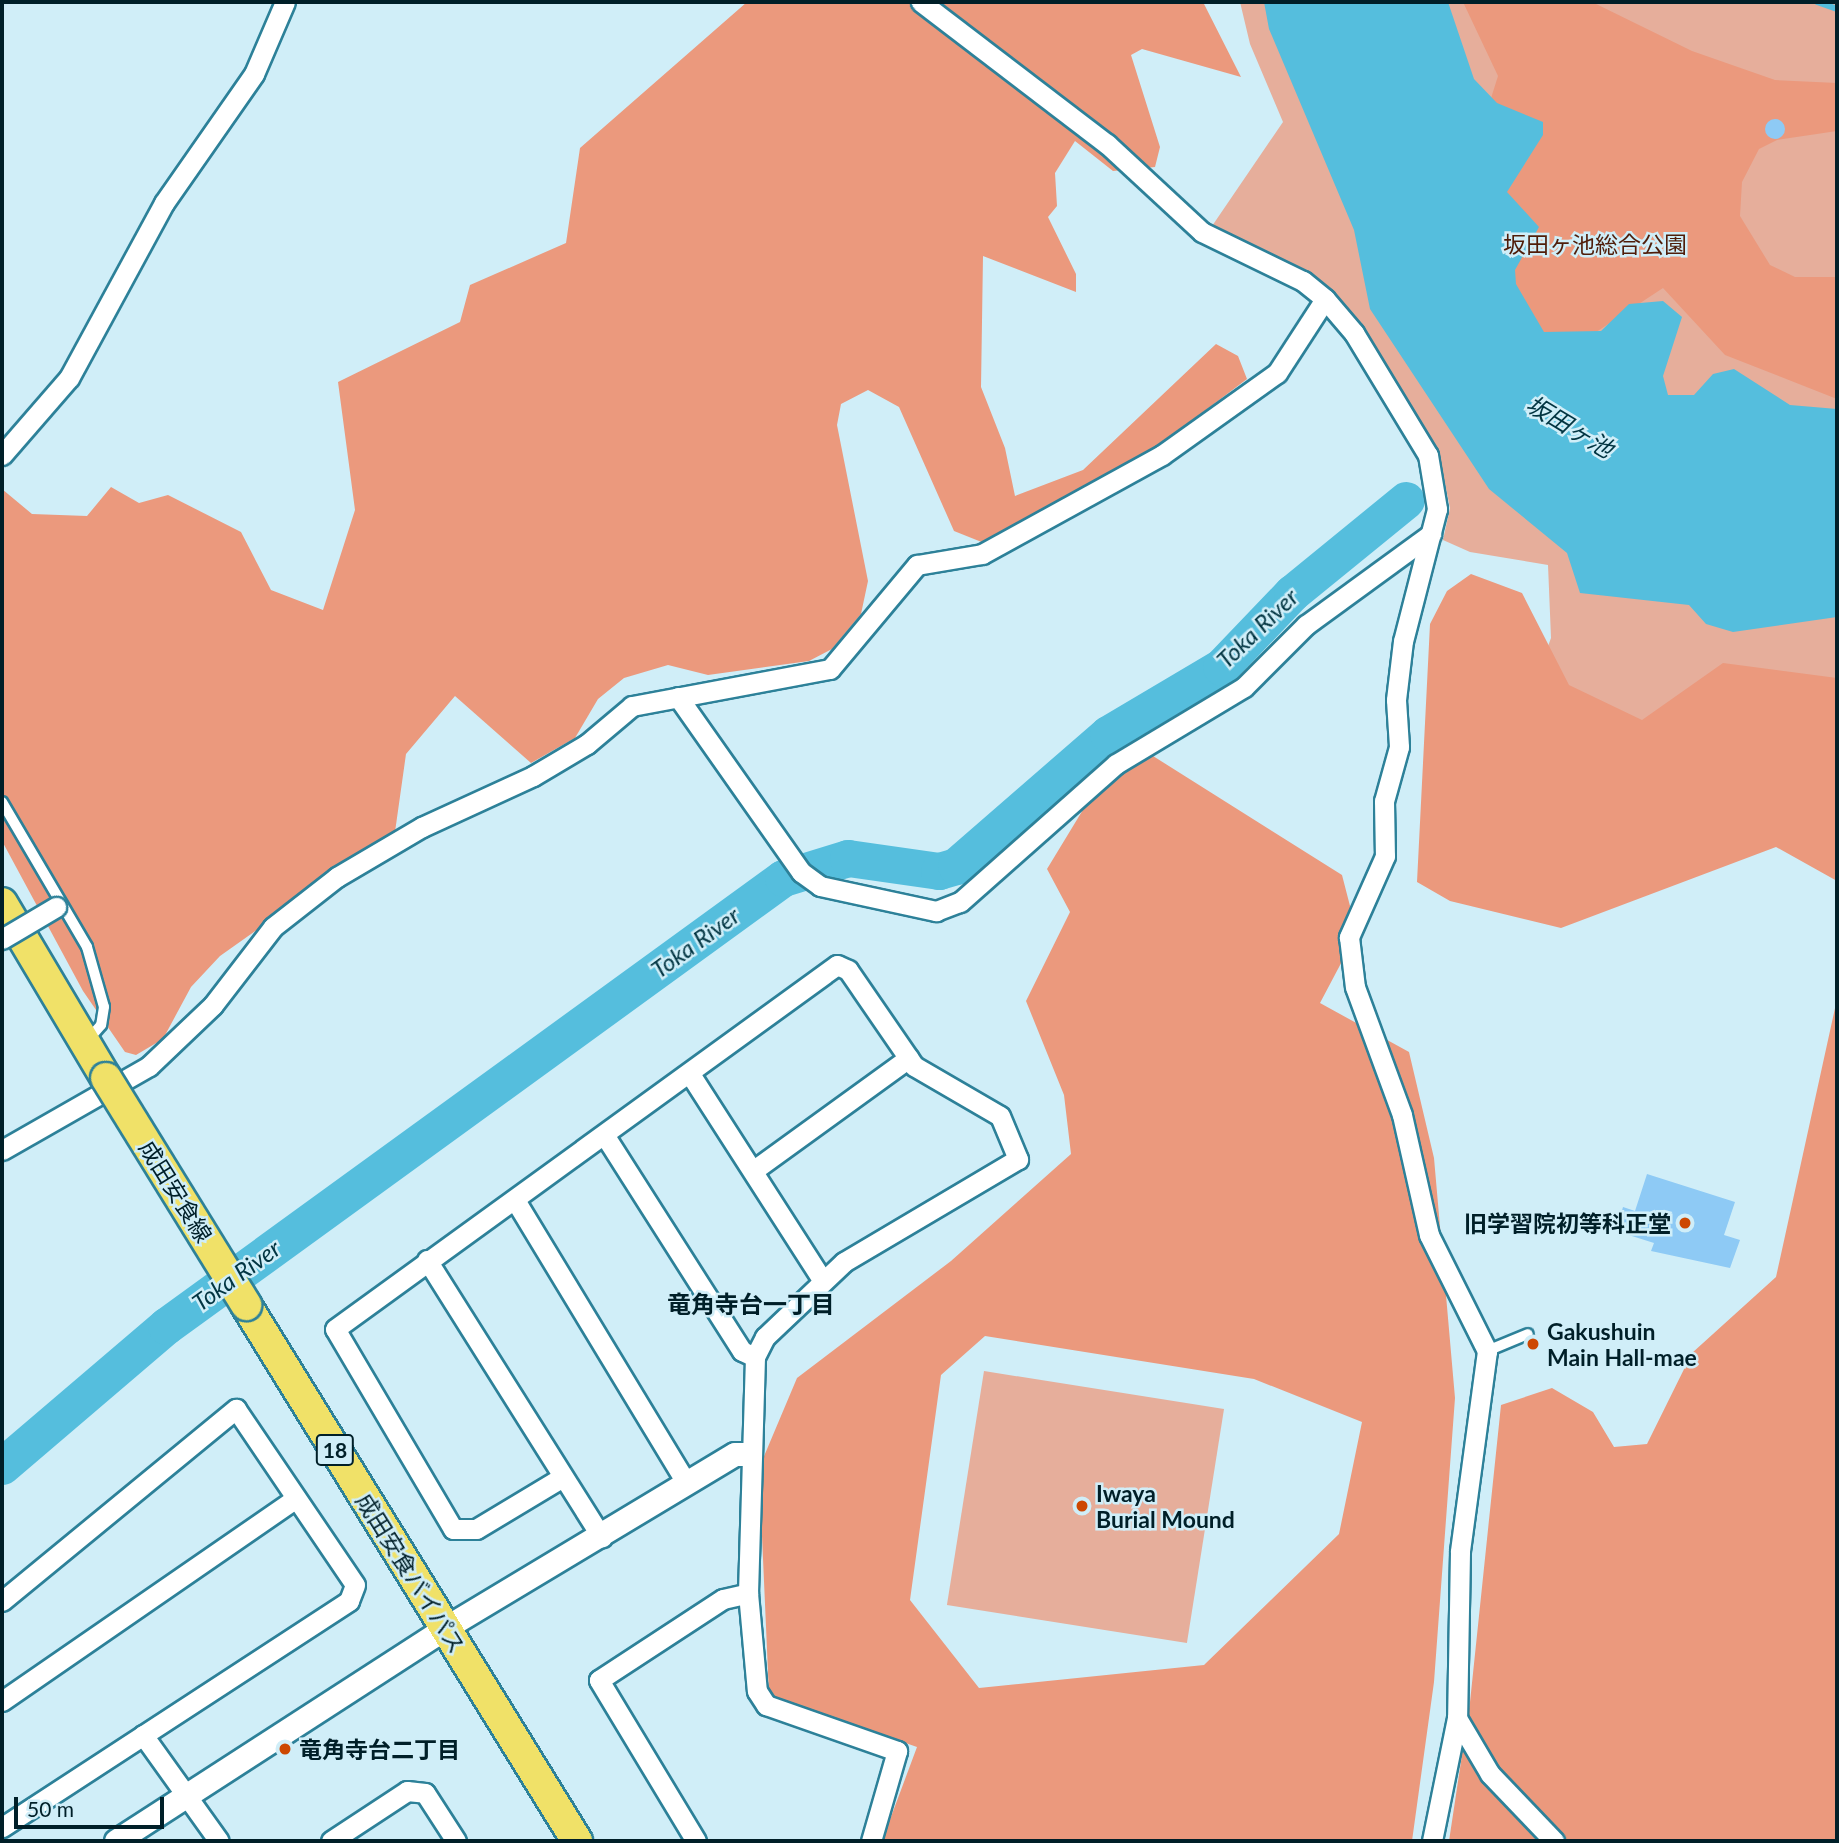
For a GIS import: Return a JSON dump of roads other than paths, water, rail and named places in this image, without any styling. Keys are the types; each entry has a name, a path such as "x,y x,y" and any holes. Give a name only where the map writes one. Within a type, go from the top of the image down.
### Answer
{"main road":[{"name":"18","path":"2,903 85,1044"},
{"name":"成田安食線","path":"85,1044 246,1305"},
{"name":"成田安食バイパス","path":"246,1305 577,1841"}],"street":[{"path":"2,454 68,379 164,202 248,84 285,2"},
{"path":"921,2 1107,144 1202,232 1303,281 1325,299 1375,365 1427,455 1437,509 1404,641 1396,700 1399,747 1384,801 1385,856 1349,937 1355,987 1402,1115 1429,1235 1487,1351 1460,1552 1457,1718 1432,1841"},
{"path":"2,1150 149,1066 213,1005 273,927 337,877 554,763 632,706 830,669 917,565 982,554 1161,455 1277,373 1325,299"},
{"path":"678,697 801,872 832,889 936,911 960,902 1116,764 1244,687 1306,625 1431,534"},
{"path":"2,939 58,901"},
{"path":"561,1478 465,1533 444,1520 335,1329 427,1260 605,1136 837,965 848,970 909,1058 1000,1116 1018,1158 930,1205 822,1280 765,1337 755,1357 749,1454 748,1594 754,1678 766,1705 897,1751 871,1841"},
{"path":"754,1170 909,1058"},
{"path":"690,1074 822,1280"},
{"path":"605,1136 742,1352 755,1357"},
{"path":"515,1200 687,1484"},
{"path":"427,1260 561,1478 602,1538"},
{"path":"2,1601 236,1409 355,1585 349,1601 2,1827"},
{"path":"116,1841 445,1628 602,1538 735,1454 749,1454"},
{"path":"2,1701 296,1498"},
{"path":"696,1841 599,1680 723,1599 748,1594"},
{"path":"1457,1718 1490,1774 1554,1841"},
{"path":"143,1735 219,1841"},
{"path":"331,1841 407,1791 425,1793 456,1841"}],"lane":[{"path":"2,802 86,947 104,1007 101,1025 85,1044"},
{"path":"1487,1351 1528,1334"}],"water":[{"name":"坂田ヶ池","path":"1264,2 1448,2 1474,79 1497,103 1543,122 1543,135 1507,192 1539,227 1515,270 1516,284 1544,332 1601,331 1629,304 1663,301 1682,317 1663,376 1668,395 1694,395 1713,374 1734,369 1790,405 1837,409 1837,617 1733,632 1706,624 1689,605 1580,593 1567,553 1489,489 1370,309 1354,230 1269,29"}],"waterway":[{"path":"1817,2 1837,9"},
{"name":"Toka River","path":"2,1466 166,1326 783,878 848,858 939,871 956,866 1108,734 1221,667 1292,593 1406,500"}],"place":[{"name":"旧学習院初等科正堂","path":"1685,1223"},
{"name":"Gakushuin Main Hall-mae","path":"1533,1344"},
{"name":"Iwaya Burial Mound","path":"1082,1506"},
{"name":"竜角寺台二丁目","path":"285,1749"}],"district":[{"name":"竜角寺台一丁目","path":"751,1304"}],"park label":[{"name":"坂田ヶ池総合公園","path":"1595,244"}]}
